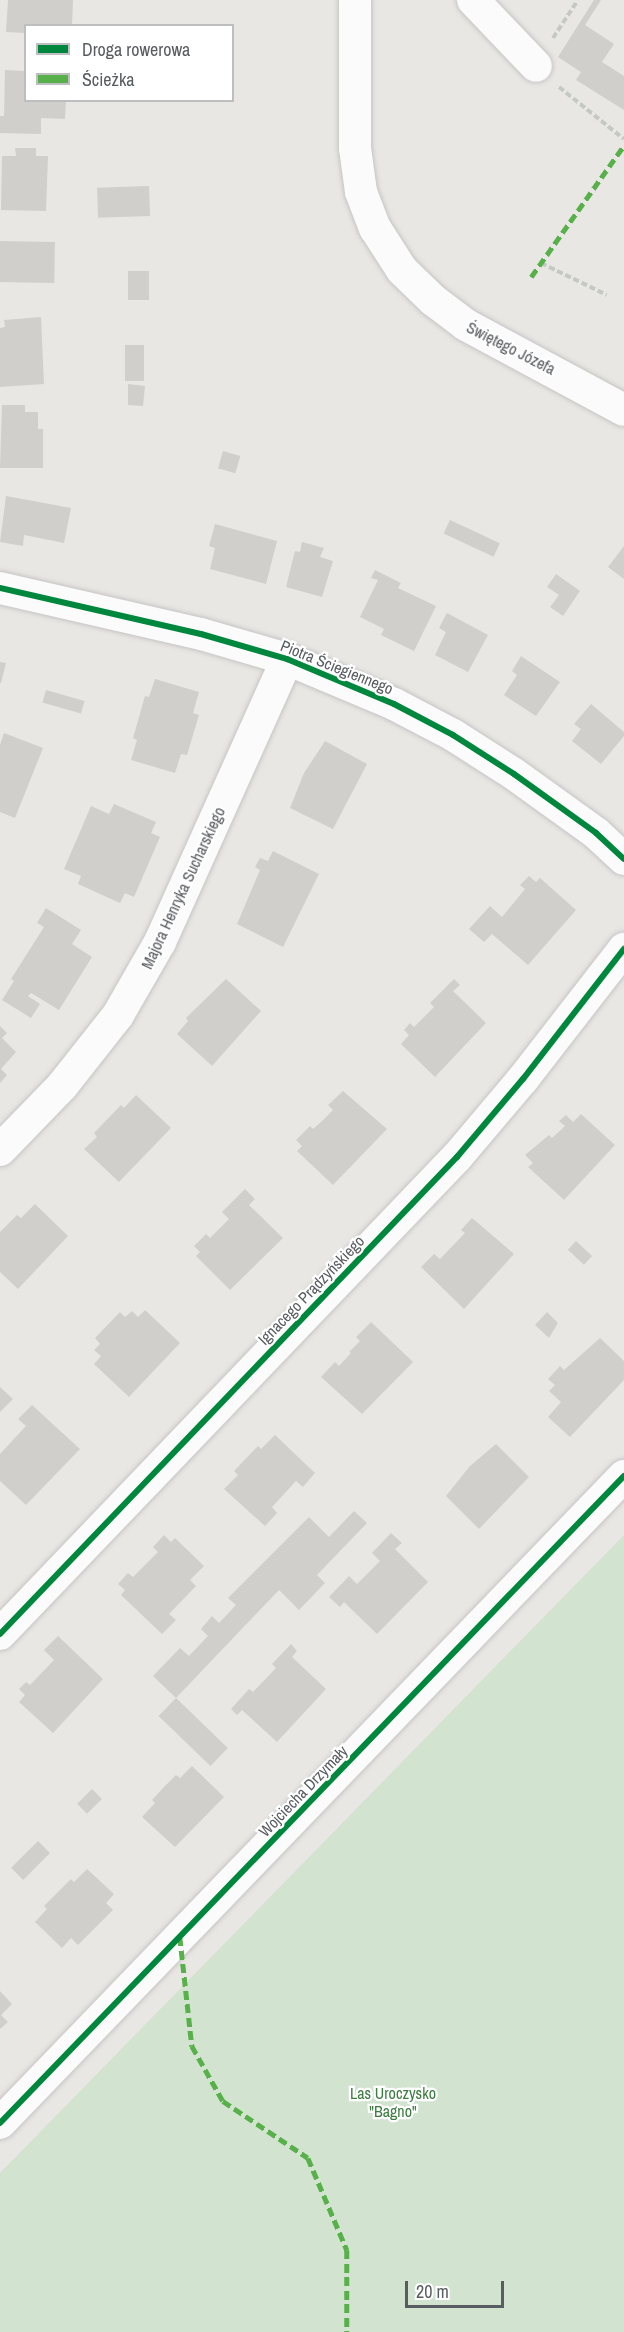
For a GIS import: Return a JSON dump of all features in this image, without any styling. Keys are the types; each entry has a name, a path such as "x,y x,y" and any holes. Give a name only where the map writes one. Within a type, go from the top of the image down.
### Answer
{"street":[{"name":"Świętego Józefa","path":"355,0 355,148 361,192 375,228 402,270 433,300 466,326 624,410"},
{"path":"473,0 536,66"},
{"name":"Piotra Ściegiennego","path":"0,588 201,634 288,659 394,704 453,735 514,774 596,833 624,859"},
{"name":"Majora Henryka Sucharskiego","path":"0,1150 63,1086 118,1015 160,942 288,659"},
{"name":"Ignacego Prądzyńskiego","path":"0,1634 457,1157 524,1079 624,949"},
{"name":"Wojciecha Drzymały","path":"0,2123 624,1476"}],"path":[{"path":"553,38 578,0"},
{"path":"536,66 624,140"},
{"path":"541,263 607,295"}],"green space":[{"name":"Las Uroczysko \"Bagno\"","path":"624,1535 624,2332 0,2332 0,2173"}],"building":[{"path":"8,0 73,0 72,24 24,24 24,33 6,32"},
{"path":"594,0 601,0 585,25 614,44 602,62 624,76 624,110 576,80 581,72 558,57"},
{"path":"5,70 24,71 24,102 66,102 65,119 41,118 41,134 0,133 0,116 4,116"},
{"path":"15,148 36,148 36,156 48,156 46,211 1,210 2,156 16,156"},
{"path":"149,186 150,216 98,218 97,188"},
{"path":"0,241 55,242 54,283 0,282"},
{"path":"128,271 149,271 149,300 128,300"},
{"path":"41,317 44,384 0,387 0,328 5,327 4,320"},
{"path":"125,345 144,345 144,381 125,381"},
{"path":"128,384 145,386 143,406 128,405"},
{"path":"2,405 25,405 25,412 38,412 38,429 43,429 43,468 0,468"},
{"path":"223,451 240,456 235,473 218,468"},
{"path":"6,496 71,508 64,543 24,535 23,546 0,542"},
{"path":"450,520 500,543 494,557 444,534"},
{"path":"215,524 277,541 266,584 210,569 215,548 209,546"},
{"path":"302,542 324,548 320,557 333,561 322,597 286,587 295,551 300,552"},
{"path":"624,546 624,579 608,567"},
{"path":"375,570 401,583 398,588 436,606 414,651 381,635 384,629 360,617 378,580 371,578"},
{"path":"556,574 580,591 563,616 550,607 559,595 547,587"},
{"path":"447,613 488,635 468,672 435,655 446,632 439,628"},
{"path":"521,656 560,682 536,716 504,695 517,675 512,671"},
{"path":"0,662 6,663 1,683 0,683"},
{"path":"155,679 199,692 193,713 199,715 187,755 181,754 175,773 131,760 137,740 133,738 145,696 149,697"},
{"path":"46,690 84,701 81,714 42,702"},
{"path":"591,704 624,732 624,736 601,764 572,741 581,729 574,724"},
{"path":"4,733 43,748 15,818 0,812 0,745"},
{"path":"325,741 367,764 333,829 290,808 304,773"},
{"path":"114,804 156,822 151,833 160,837 134,897 125,893 120,903 78,884 81,876 64,869 91,806 109,814"},
{"path":"273,851 319,874 283,947 237,924 260,870 255,867 260,858 268,861"},
{"path":"529,876 536,882 540,878 576,910 528,965 492,934 484,942 469,929 490,906 502,917 525,889 520,885"},
{"path":"46,908 81,930 72,944 92,957 59,1010 31,993 28,996 40,1004 31,1018 2,1000 14,981 11,979 44,927 37,923"},
{"path":"226,979 261,1011 212,1066 177,1034 188,1021 186,1018"},
{"path":"454,979 460,985 453,991 486,1023 435,1077 401,1044 409,1035 404,1030 410,1023 414,1027 434,1007 430,1003"},
{"path":"0,1026 7,1033 2,1038 16,1052 1,1069 7,1075 0,1083"},
{"path":"343,1091 387,1129 333,1185 297,1151 302,1146 296,1140 310,1126 313,1129 333,1110 328,1105"},
{"path":"136,1095 171,1128 119,1182 84,1149 97,1137 94,1133 121,1105 124,1108"},
{"path":"581,1114 615,1145 564,1200 528,1167 533,1163 525,1155 549,1135 552,1138 565,1126 559,1121 566,1115 573,1122"},
{"path":"245,1189 255,1199 249,1205 283,1238 230,1290 196,1256 200,1252 194,1246 206,1234 210,1238 229,1219 222,1212"},
{"path":"35,1204 68,1236 18,1289 0,1272 0,1232 17,1215 21,1218"},
{"path":"472,1218 514,1254 464,1309 421,1267 434,1254 440,1259 465,1233 461,1230"},
{"path":"576,1241 592,1256 584,1265 568,1250"},
{"path":"145,1310 180,1343 129,1397 94,1364 101,1356 94,1350 100,1344 95,1338 120,1312 125,1317 132,1311 138,1317"},
{"path":"547,1312 558,1323 549,1338 535,1325"},
{"path":"371,1322 413,1362 362,1414 321,1377 335,1362 339,1366 351,1353 349,1352 360,1341 356,1337"},
{"path":"600,1338 624,1361 624,1380 570,1437 548,1417 561,1402 549,1391 555,1385 548,1379 560,1366 564,1370"},
{"path":"0,1387 13,1399 0,1412"},
{"path":"32,1405 80,1449 26,1505 0,1481 0,1454 26,1426 18,1419"},
{"path":"275,1435 315,1473 303,1487 296,1481 272,1507 277,1513 265,1526 224,1489 238,1475 234,1471 258,1446 261,1449"},
{"path":"496,1444 529,1477 479,1529 446,1496 470,1466"},
{"path":"354,1511 367,1523 317,1575 325,1583 299,1610 279,1590 176,1698 153,1676 180,1648 189,1656 208,1636 201,1629 212,1616 219,1623 236,1605 228,1598 309,1517 329,1537"},
{"path":"391,1533 402,1543 395,1549 428,1582 377,1634 344,1602 340,1607 329,1597 349,1576 357,1584 380,1561 372,1553"},
{"path":"164,1535 171,1542 175,1538 204,1566 190,1580 196,1586 169,1614 176,1620 162,1634 121,1595 125,1590 118,1584 128,1573 133,1577 158,1552 153,1547"},
{"path":"58,1636 103,1679 53,1733 19,1702 25,1695 19,1689 26,1682 30,1685 54,1660 44,1650"},
{"path":"291,1644 297,1651 292,1657 326,1689 277,1742 242,1710 237,1715 231,1709 249,1689 253,1692 276,1668 272,1664"},
{"path":"176,1698 228,1748 210,1766 159,1716"},
{"path":"192,1766 224,1797 175,1847 142,1817 155,1803 152,1800 163,1788 176,1775 180,1778"},
{"path":"92,1789 102,1799 87,1814 77,1804"},
{"path":"38,1841 50,1853 23,1880 11,1868"},
{"path":"87,1869 114,1894 106,1903 113,1910 78,1945 71,1938 62,1948 35,1922 47,1909 44,1906 71,1879 74,1882"},
{"path":"0,1991 12,2004 1,2015 8,2022 0,2029"}],"marked path":[{"path":"531,277 624,145"},
{"path":"180,1937 192,2046 223,2101 308,2158 347,2250 347,2332"}],"cycle path":[{"path":"0,588 201,634 287,659 394,704 453,735 514,774 596,833 624,859"},
{"path":"0,1634 457,1157 523,1079 624,949"},
{"path":"0,2123 624,1476"}]}
